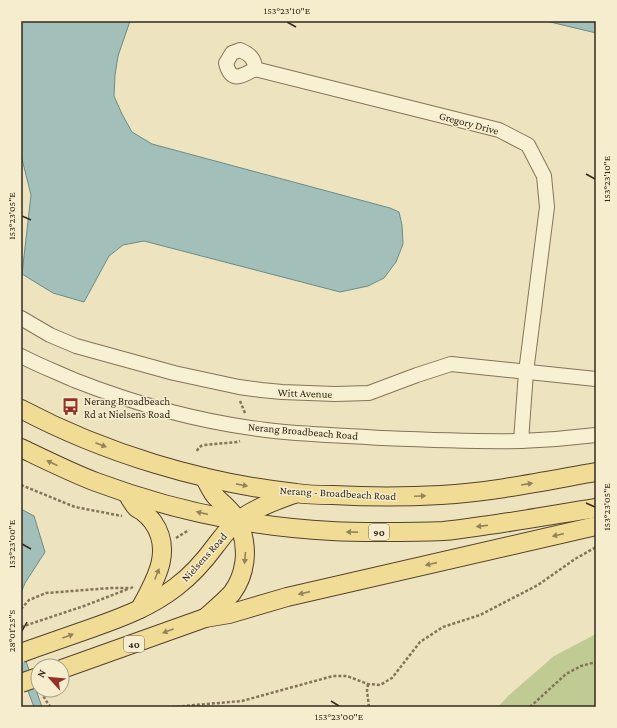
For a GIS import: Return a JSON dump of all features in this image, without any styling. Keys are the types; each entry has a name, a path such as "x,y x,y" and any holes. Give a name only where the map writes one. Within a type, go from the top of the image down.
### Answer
{"main road":[{"name":"Nerang - Broadbeach Road","path":"21,409 99,444 160,465 204,477 297,493 392,497 442,495 489,490 596,472"},
{"name":"90","path":"21,448 95,482 127,493 199,512 238,520 299,529 332,531 444,531 520,521 596,508"},
{"name":"40","path":"70,666 205,618 232,592 239,581 246,558 243,536 238,520 216,497 204,477"},
{"path":"127,493 135,507 142,511 152,521 158,530 162,552 158,572 140,609"},
{"name":"Nielsens Road","path":"26,651 118,619 160,599 196,569 238,520 271,502 297,493"},
{"path":"205,618 229,614 287,597 596,526"}],"street":[{"name":"Gregory Drive","path":"255,69 499,130 528,145 544,176 547,207 526,372 521,441"},
{"name":"Witt Avenue","path":"21,318 50,335 76,346 174,373 239,387 261,390 335,394 369,393 451,364 596,379"},
{"name":"Nerang Broadbeach Road","path":"21,356 97,389 143,404 223,424 266,430 306,434 476,442 521,441 596,435"}],"path":[{"path":"197,451 201,446 237,442 242,440 243,437"},
{"path":"21,485 75,507 124,517"},
{"path":"174,540 189,530"},
{"path":"172,707 242,700 333,676 347,676 368,684 380,685 392,678 420,642 443,627 480,615 532,589 575,559 596,547"},
{"path":"21,627 84,606 131,588 134,585"},
{"path":"21,609 29,600 46,593 131,588"},
{"path":"530,707 566,674 581,666 596,662"},
{"path":"368,684 367,691 369,707"},
{"path":"45,698 51,707"}],"green space":[{"path":"596,634 596,707 498,707 508,696 554,656"}],"water":[{"path":"130,21 118,56 114,96 132,132 152,144 390,208 399,212 402,225 403,244 396,262 384,278 368,286 340,292 144,241 123,245 109,256 84,302 53,293 22,274 31,195 21,155 21,22"},
{"path":"546,21 596,21 596,33"},
{"path":"21,509 34,516 45,552 25,583 21,593"},
{"path":"21,647 30,673 30,697 21,673"},
{"path":"31,698 39,698 42,707 34,707"}],"place":[{"name":"Nerang Broadbeach Rd at Nielsens Road","path":"71,407"}]}
